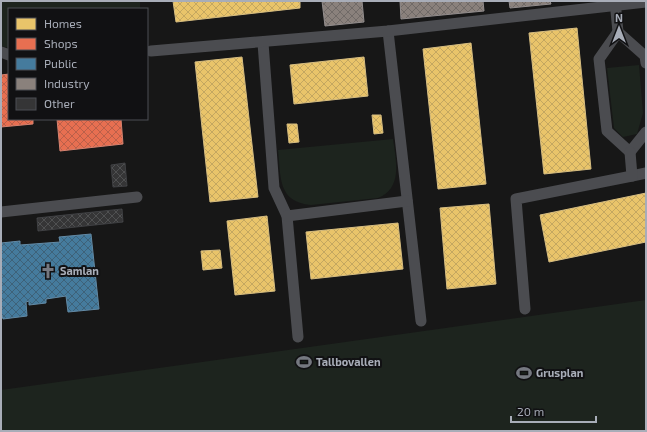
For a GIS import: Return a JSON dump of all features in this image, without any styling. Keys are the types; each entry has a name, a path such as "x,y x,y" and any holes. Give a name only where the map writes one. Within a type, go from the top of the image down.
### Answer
{"lane":[{"path":"151,51 263,43 388,31 615,3 646,2"},
{"path":"615,3 618,32 599,58 607,131 630,152 632,176"},
{"path":"388,31 421,321"},
{"path":"618,32 645,56 646,63"},
{"path":"263,43 274,188 288,216 298,337"},
{"path":"630,152 646,132"},
{"path":"525,309 516,200 646,173"},
{"path":"1,212 137,197"},
{"path":"288,216 407,201"}],"shaded area":[{"path":"1,1 140,1 140,8 8,8 8,48 1,46"},
{"path":"639,65 643,113 637,134 623,137 614,128 607,68"},
{"path":"393,139 396,165 395,181 386,193 378,198 311,205 300,203 292,199 286,193 281,178 278,150"},
{"path":"646,300 646,431 1,431 1,390"}],"building: Homes":[{"path":"173,1 300,1 300,8 176,22"},
{"path":"577,28 591,169 544,174 529,33"},
{"path":"471,43 486,184 438,189 423,49"},
{"path":"242,57 258,197 210,202 195,62"},
{"path":"364,57 368,96 294,104 290,65"},
{"path":"372,115 381,115 383,133 374,134"},
{"path":"287,124 297,124 299,142 289,143"},
{"path":"646,193 646,242 549,262 540,215"},
{"path":"489,204 496,284 447,289 440,208"},
{"path":"267,216 275,291 235,295 227,221"},
{"path":"398,223 403,269 311,279 306,232"},
{"path":"220,250 222,268 203,270 201,251"}],"building: Shops":[{"path":"8,74 8,120 33,120 33,124 1,127 1,75"},
{"path":"57,120 121,120 123,144 60,151"}],"building: Public":[{"name":"Samlan","path":"91,234 99,309 68,312 66,296 46,299 46,303 29,305 29,301 26,302 27,316 3,319 1,313 1,243 20,241 20,245 60,242 59,237"}],"building: Industry":[{"path":"322,1 362,1 364,22 325,26"},
{"path":"400,1 483,1 484,11 401,19"},
{"path":"509,1 550,1 551,4 510,8"}],"building: Other":[{"path":"125,163 127,186 113,187 111,165"},
{"path":"122,209 123,222 38,231 37,218"}],"place":[{"name":"Samlan","path":"48,271"},
{"name":"Tallbovallen","path":"304,362"},
{"name":"Grusplan","path":"524,373"}]}
